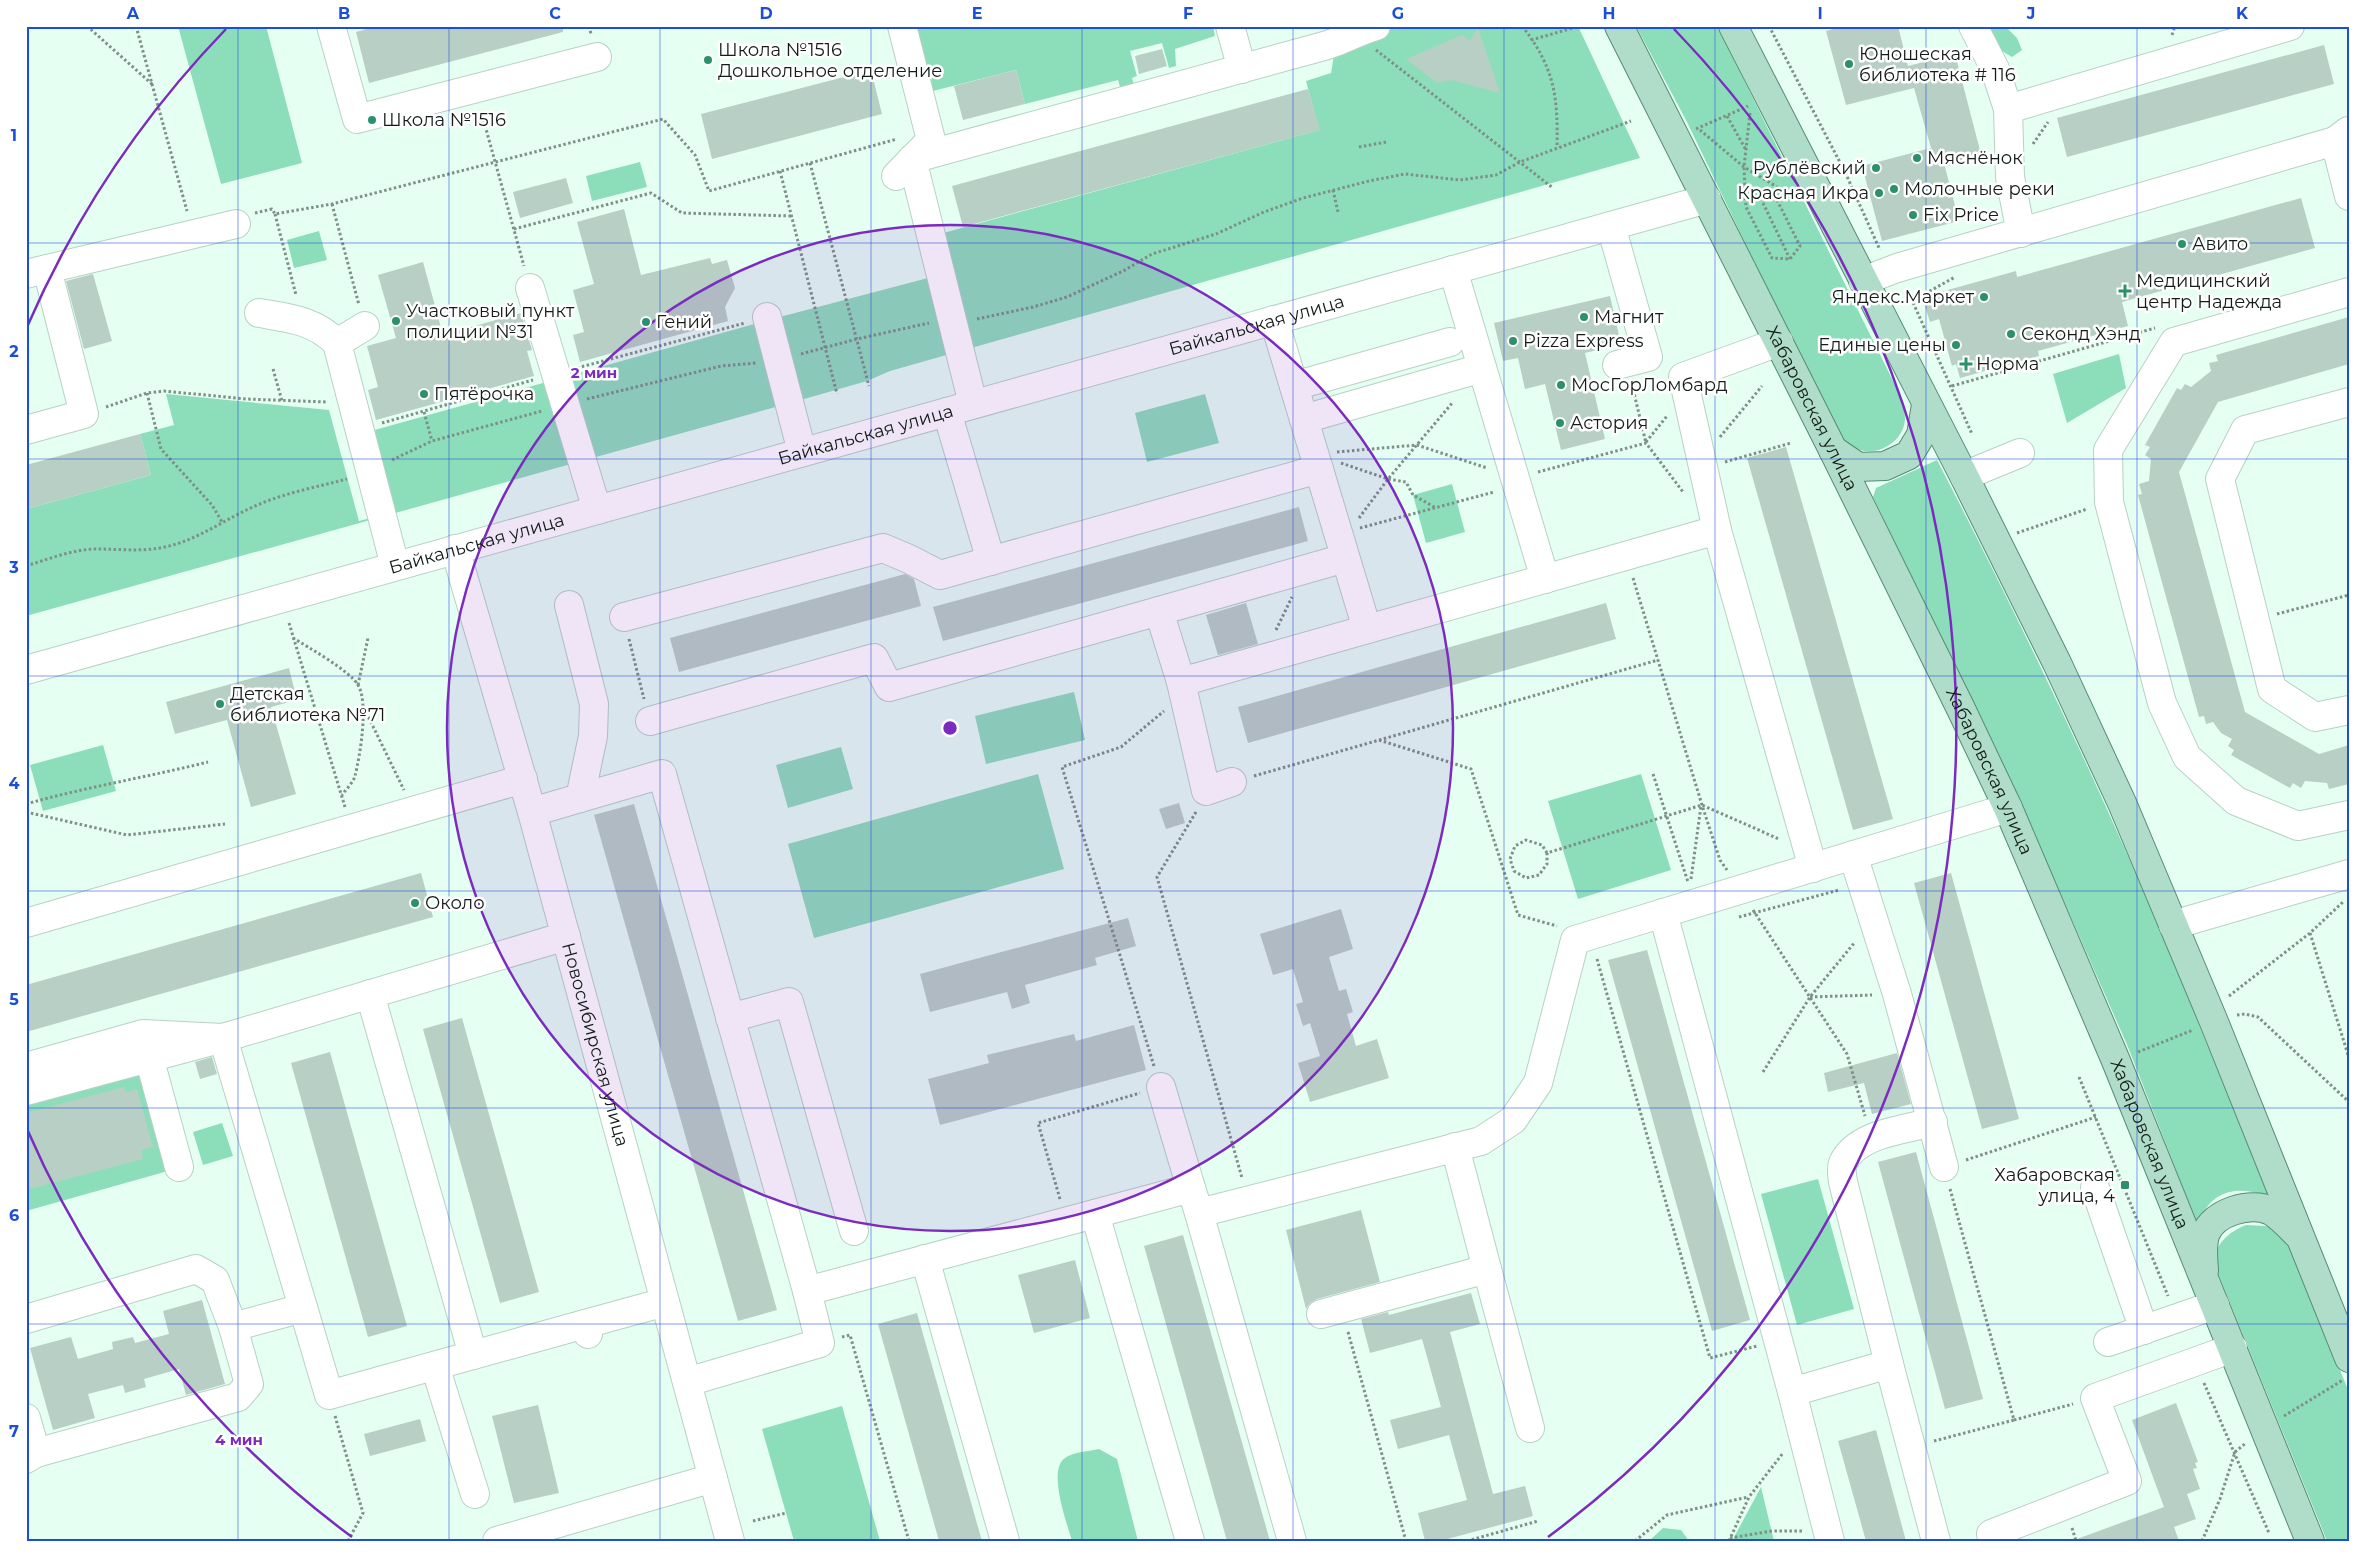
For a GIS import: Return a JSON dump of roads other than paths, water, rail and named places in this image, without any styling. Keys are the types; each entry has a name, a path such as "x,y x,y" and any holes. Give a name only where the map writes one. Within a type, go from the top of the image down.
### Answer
{"main road":[{"name":"Хабаровская улица","path":"1619,26 1833,450 2008,808 2116,1061 2310,1541"},
{"path":"1738,28 1863,281 1964,476 2057,663 2122,803 2302,1239 2349,1358"},
{"path":"1833,450 1858,467 1886,466 1909,455 1921,435 1926,405"},
{"path":"2210,1292 2203,1255 2206,1234 2219,1218 2234,1209 2252,1207 2270,1211 2285,1221 2302,1239"}],"street":[{"path":"331,26 357,119 597,57"},
{"path":"902,26 932,140 904,167"},
{"path":"1230,26 1242,69"},
{"path":"1973,26 1995,69 2008,109 2010,177 2020,232"},
{"path":"2008,109 2290,26"},
{"path":"904,167 1242,69 1350,32"},
{"path":"1863,281 1896,268 2342,136 2349,196"},
{"path":"904,167 953,318 973,404"},
{"name":"Байкальская улица","path":"26,670 1707,199"},
{"path":"26,430 84,414 36,271 245,219"},
{"path":"1611,226 1648,357 1621,363"},
{"path":"1453,270 1545,579"},
{"path":"530,288 597,510"},
{"path":"2349,292 2174,342 2108,450 2109,502 2162,703 2187,756 2236,801 2298,826 2349,815"},
{"path":"259,313 303,322 325,331 336,343 372,472 395,566"},
{"path":"767,317 802,452"},
{"path":"1274,320 1317,462 1345,541 1367,629"},
{"path":"336,343 365,326"},
{"path":"1294,386 1450,342"},
{"path":"1779,342 1683,377 1717,530 1811,862"},
{"path":"1304,418 1482,368"},
{"path":"2349,402 2245,430 2220,479 2272,689 2315,717 2349,710"},
{"path":"947,412 991,561"},
{"path":"1964,476 2020,453"},
{"path":"624,617 883,548 910,559 940,575 1317,462"},
{"path":"1181,682 1717,530"},
{"path":"650,721 874,658 889,687 1305,570 1345,541"},
{"name":"Новосибирская улица","path":"455,549 523,779 730,1541"},
{"path":"569,606 594,704 593,736 580,798"},
{"path":"1159,611 1181,682 1206,791 1232,782"},
{"path":"532,812 662,774 807,1291 820,1343 687,1382"},
{"path":"26,923 523,779"},
{"path":"807,1291 1095,1214 1381,1175 1455,1147 1481,1140 1513,1120 1538,1083 1575,940 1740,890 1811,862 1853,855 2008,808"},
{"path":"1853,855 1897,994 1944,1167"},
{"path":"2172,925 2349,874"},
{"path":"1663,913 1779,1340 1829,1535"},
{"path":"26,1091 224,1038 566,936"},
{"path":"370,994 473,1355"},
{"path":"730,1018 790,1002 854,1231"},
{"path":"26,1067 143,1034 224,1038"},
{"path":"224,1038 329,1395 473,1355 586,1329 665,1302"},
{"path":"149,1057 179,1167"},
{"path":"1161,1087 1292,1541"},
{"path":"1932,1122 1872,1138 1854,1147 1842,1164 1843,1182 1936,1541"},
{"path":"1455,1147 1530,1428"},
{"path":"2095,1188 2144,1330"},
{"path":"1095,1214 1190,1541"},
{"path":"925,1259 1005,1541"},
{"path":"26,1319 196,1269 215,1280 233,1327 249,1384 238,1397 31,1456 26,1418"},
{"path":"1331,1311 1487,1269"},
{"path":"2108,1342 2144,1330 2210,1292"},
{"path":"233,1327 303,1308"},
{"path":"1994,1541 1991,1534 2127,1481 2095,1398 2233,1348"},
{"path":"1792,1392 1889,1364"},
{"path":"435,1366 475,1494"},
{"path":"497,1541 545,1534 713,1478"}],"place":[{"name":"Школа №1516 Дошкольное отделение","path":"708,60"},
{"name":"Юношеская библиотека # 116","path":"1849,64"},
{"name":"Школа №1516","path":"372,120"},
{"name":"Мяснёнок","path":"1917,158"},
{"name":"Рублёвский","path":"1876,168"},
{"name":"Молочные реки","path":"1894,189"},
{"name":"Красная Икра","path":"1879,193"},
{"name":"Fix Price","path":"1913,215"},
{"name":"Авито","path":"2182,244"},
{"name":"Медицинский центр Надежда","path":"2125,291"},
{"name":"Яндекс.Маркет","path":"1984,297"},
{"name":"Магнит","path":"1584,317"},
{"name":"Участковый пункт полиции №31","path":"396,321"},
{"name":"Гений","path":"646,322"},
{"name":"Секонд Хэнд","path":"2011,334"},
{"name":"Pizza Express","path":"1513,341"},
{"name":"Единые цены","path":"1956,345"},
{"name":"Норма","path":"1966,364"},
{"name":"МосГорЛомбард","path":"1561,385"},
{"name":"Пятёрочка","path":"424,394"},
{"name":"Астория","path":"1560,423"},
{"name":"Детская библиотека №71","path":"220,704"},
{"name":"Около","path":"415,903"},
{"name":"Хабаровская улица, 4","path":"2125,1185"}]}
